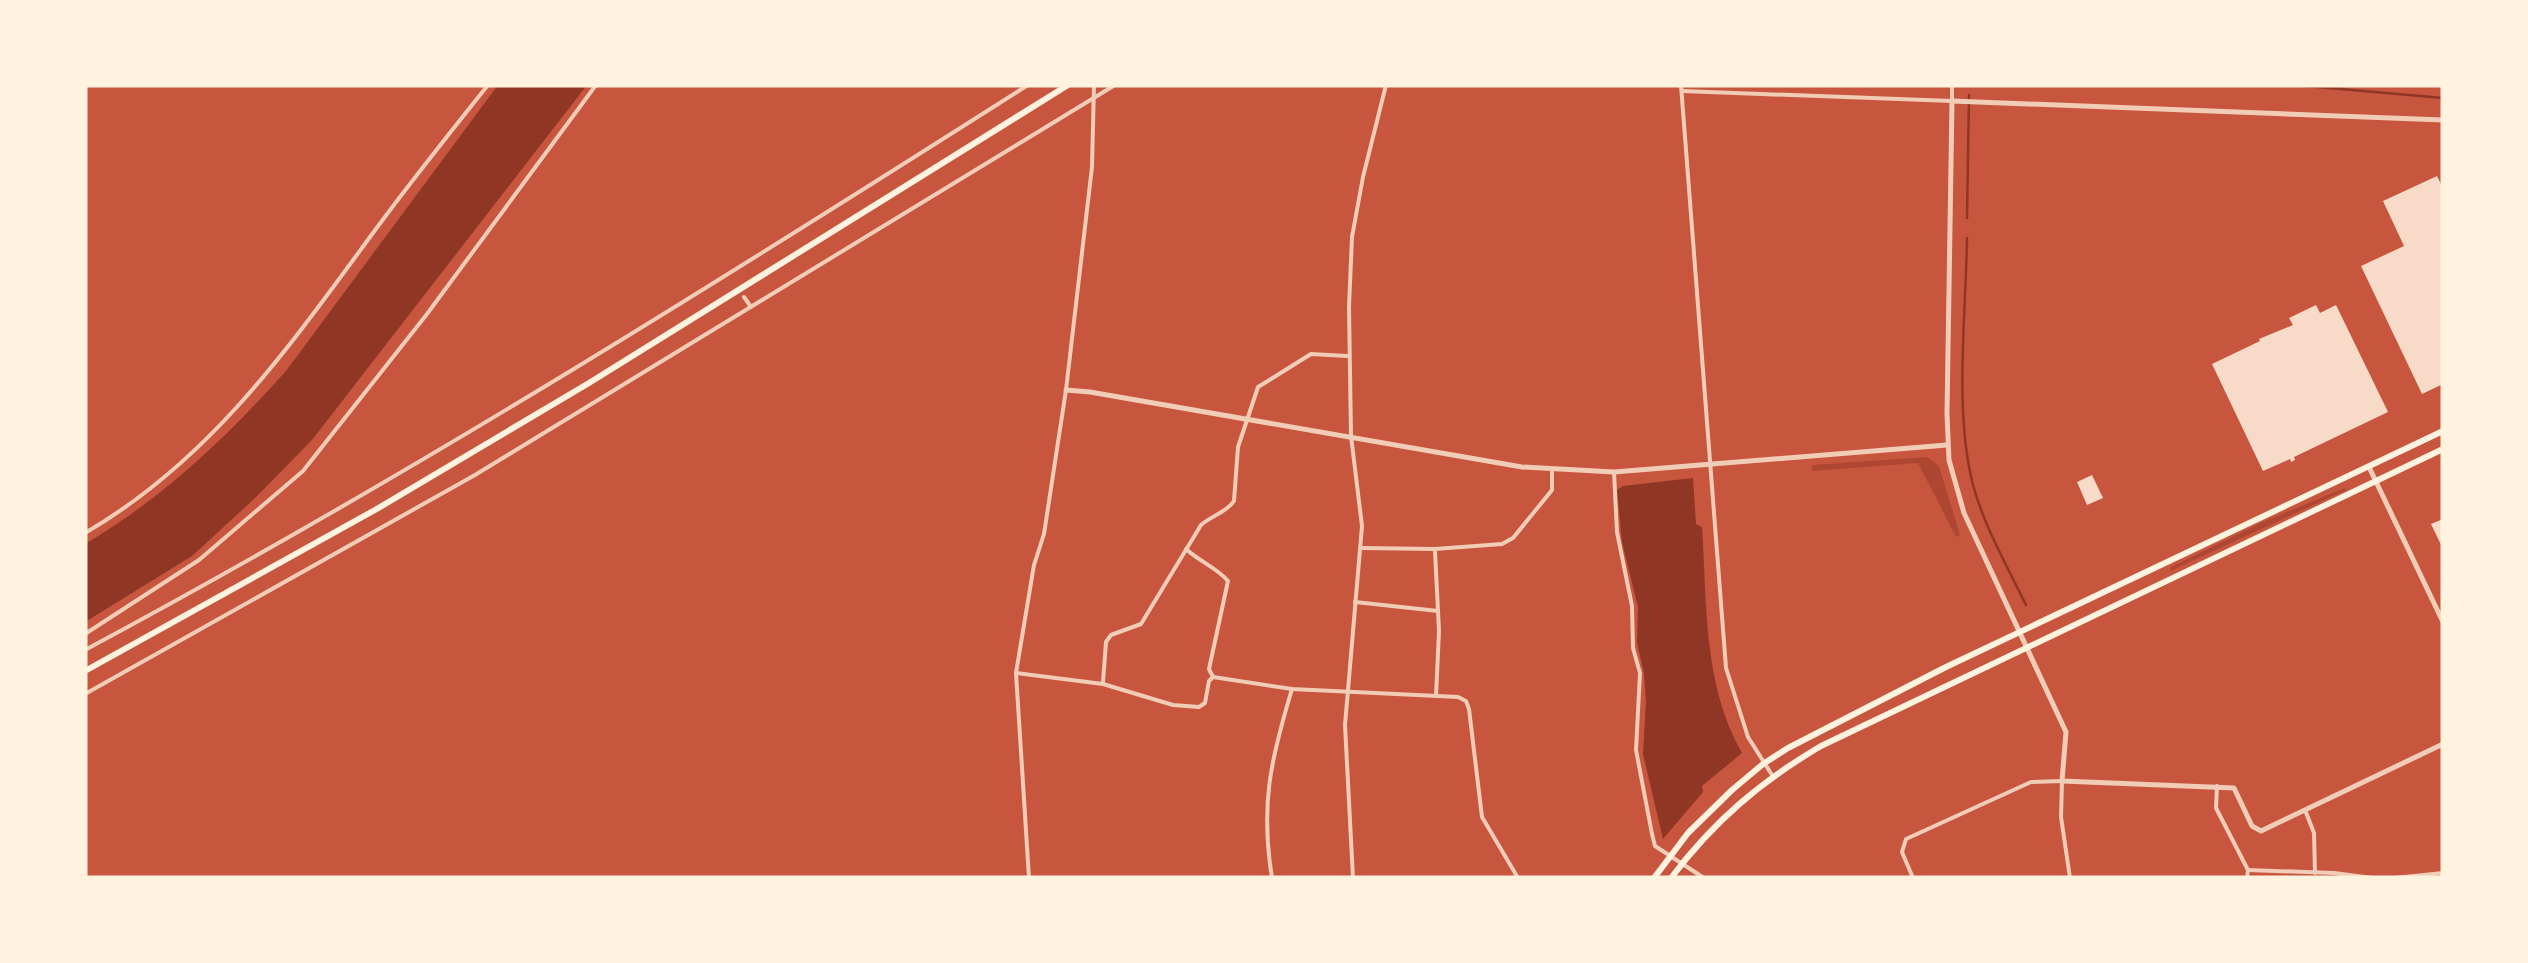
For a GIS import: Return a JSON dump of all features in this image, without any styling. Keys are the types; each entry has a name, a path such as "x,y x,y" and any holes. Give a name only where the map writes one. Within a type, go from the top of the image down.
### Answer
{"main road":[{"path":"85,671 375,510 1068,85"},
{"path":"1654,878 1699,822 1762,764 1845,718 2020,632 2443,431"},
{"path":"1671,878 1716,825 1772,775 1821,746 2443,449"}],"street":[{"path":"85,533 144,494 232,416 276,366 413,179 488,85"},
{"path":"85,634 198,560 303,471 428,314 596,85"},
{"path":"85,650 453,444 1028,85"},
{"path":"1029,878 1016,674 1034,565 1044,534 1066,390 1092,167 1094,85"},
{"path":"85,694 475,476 1115,85"},
{"path":"1353,878 1345,725 1362,548 1347,356 1352,237 1362,177 1386,85"},
{"path":"1952,85 1947,445 1964,513 2066,732 2061,817 2070,878"},
{"path":"1772,775 1762,764 1741,720 1726,668 1682,88 2443,120"},
{"path":"730,274 735,281"},
{"path":"744,297 751,306"},
{"path":"1103,684 1106,642 1140,624 1200,525 1230,508 1234,501 1238,448 1258,387 1312,354 1347,356"},
{"path":"1066,390 1552,470 1614,472 1947,445"},
{"path":"453,444 458,451"},
{"path":"469,466 475,476"},
{"path":"2368,466 2443,622"},
{"path":"1362,548 1435,549 1502,544 1513,538 1552,490 1552,470"},
{"path":"1614,472 1617,532 1640,673 1636,750 1655,846 1704,878"},
{"path":"1435,549 1436,696"},
{"path":"1186,550 1201,564 1219,570 1228,581 1209,669 1213,677"},
{"path":"1355,602 1438,611"},
{"path":"1016,674 1103,684 1199,707 1205,703 1213,677"},
{"path":"1213,677 1292,689 1346,689 1458,697 1466,701 1482,816 1518,878"},
{"path":"1272,878 1266,814 1269,771 1292,689"},
{"path":"1914,878 1902,852 1906,840 2031,782 2234,788 2258,831 2442,748"},
{"path":"2217,786 2216,808 2248,870 2247,878"},
{"path":"2305,810 2314,833 2315,872"},
{"path":"2248,870 2373,878"},
{"path":"2394,878 2443,873"}],"shaded area":[{"path":"498,85 587,85 312,440 192,556 85,622 85,544 141,507 192,465 286,371"},
{"path":"1927,457 1939,466 1960,535 1956,537 1918,463 1812,471 1812,465"},
{"path":"1693,478 1696,524 1702,527 1714,672 1729,727 1742,753 1702,786 1703,792 1663,839 1643,754 1646,702 1637,643 1638,607 1622,542 1617,490 1623,486"},
{"path":"2345,488 2170,571 2171,567 2267,520"}],"building":[{"path":"2437,176 2443,188 2443,384 2422,394 2361,266 2404,246 2383,201"},
{"path":"2316,305 2320,313 2336,305 2388,412 2294,457 2291,462 2290,459 2263,471 2212,364 2293,325 2289,318"},
{"path":"2092,475 2103,498 2087,505 2077,482"},
{"path":"2443,519 2443,549 2431,524"}],"waterway":[{"path":"2096,85 2129,85"},
{"path":"2295,85 2443,98"},
{"path":"1967,218 1969,95"},
{"path":"1967,238 1962,363 1967,457 1983,516 2026,605"}]}
